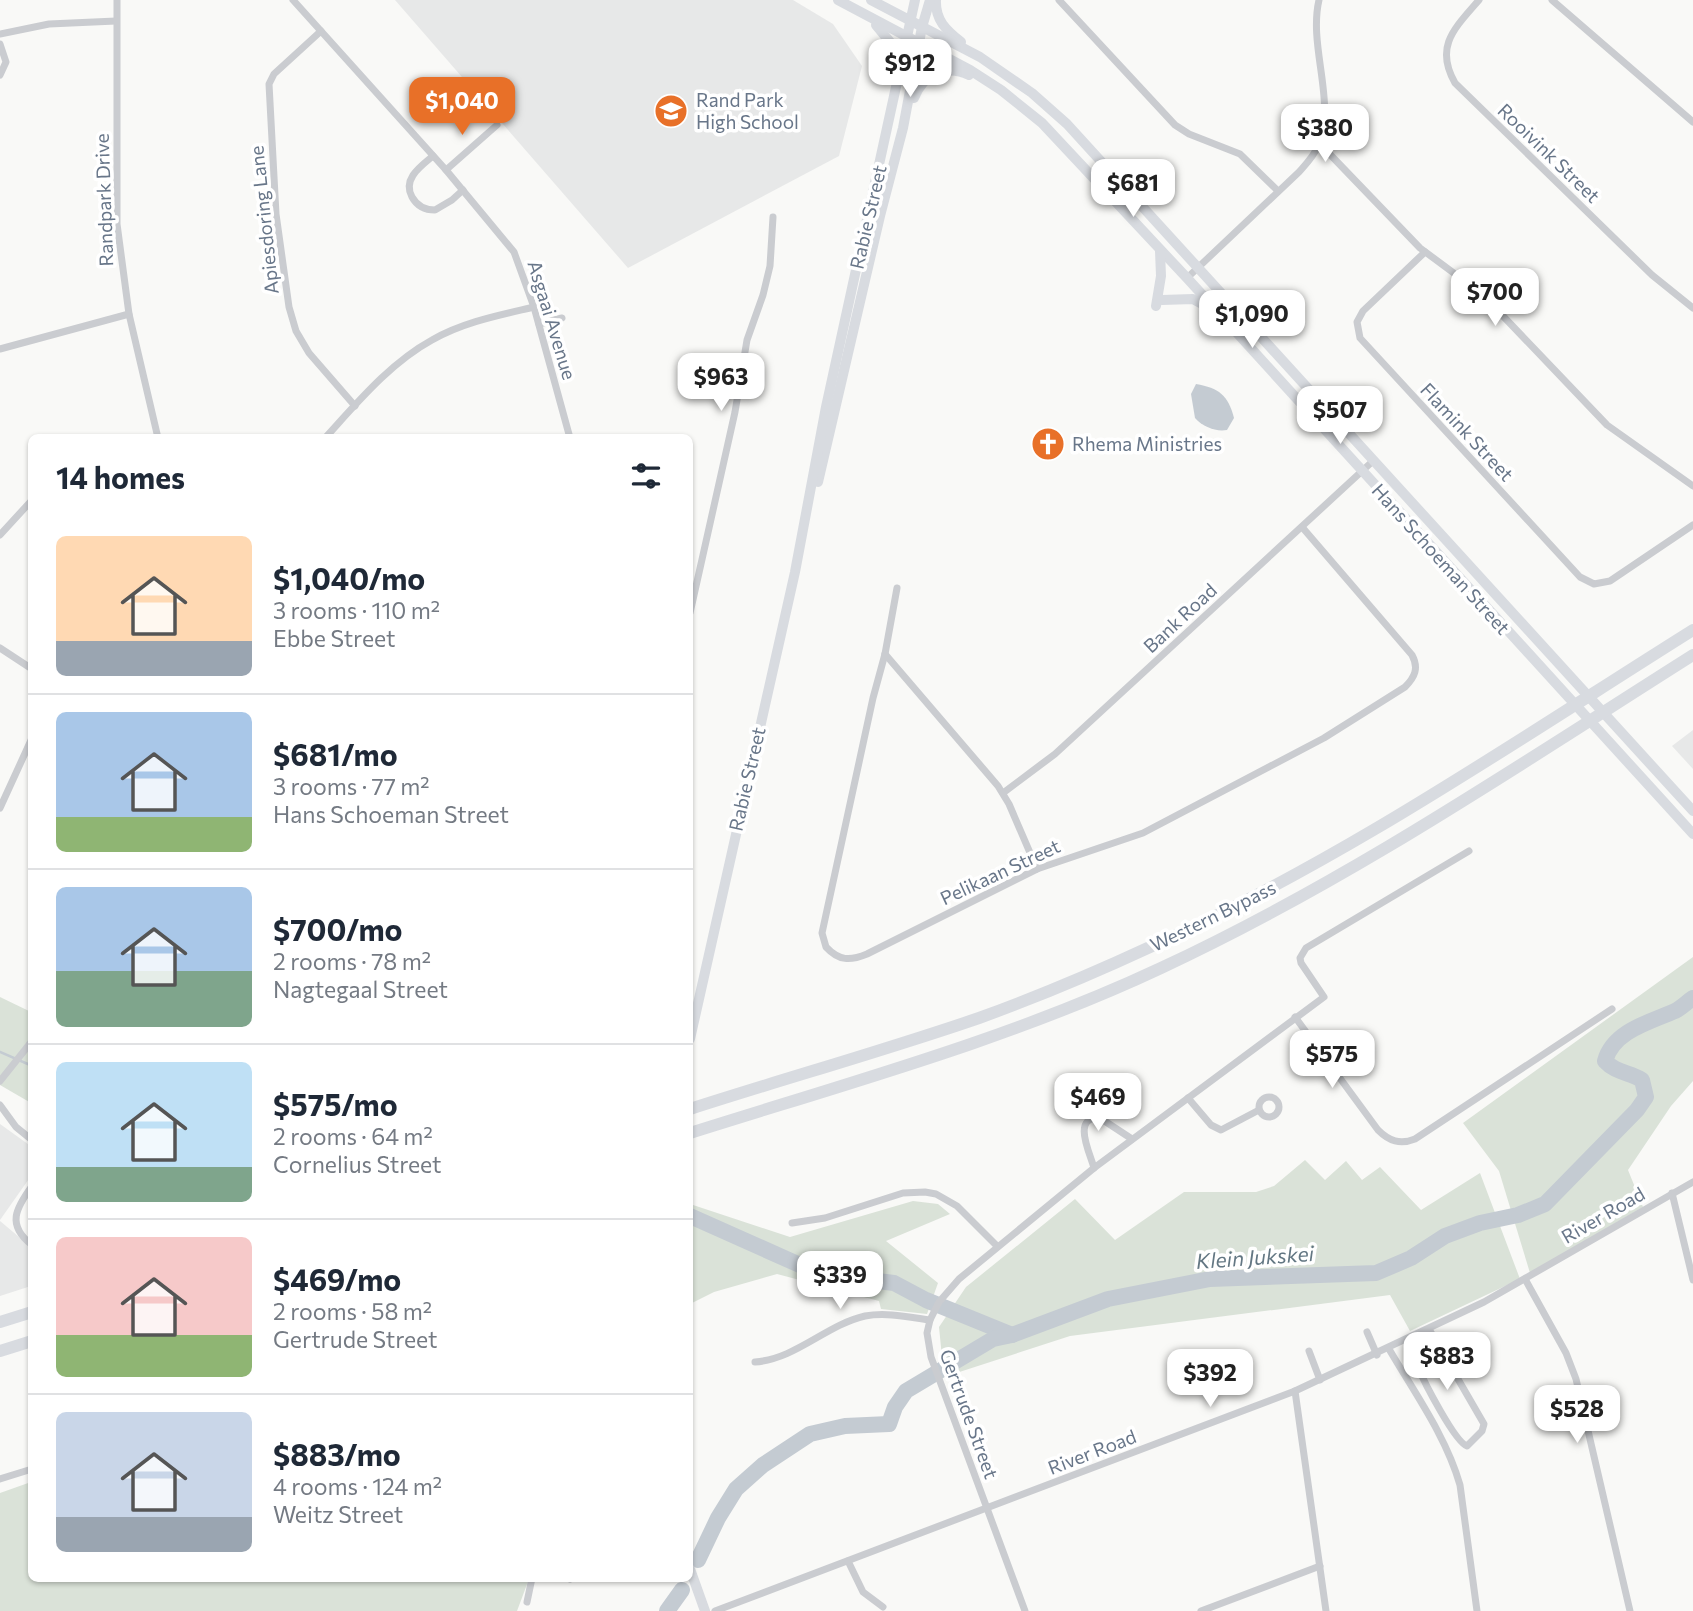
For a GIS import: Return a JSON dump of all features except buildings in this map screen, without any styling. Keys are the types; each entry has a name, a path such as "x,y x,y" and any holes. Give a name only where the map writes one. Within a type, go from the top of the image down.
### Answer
{"highway":[{"name":"Western Bypass","path":"693,1108 979,1018 1059,987 1227,911 1360,838 1693,630"},
{"name":"Western Bypass","path":"693,1132 979,1042 1073,1007 1162,968 1374,856 1693,655"},
{"path":"0,1322 28,1313"},
{"path":"0,1351 28,1342"}],"main road":[{"path":"838,0 879,27 890,42 899,78"},
{"name":"Hans Schoeman Street","path":"871,0 980,57 1032,93 1067,124 1693,811"},
{"name":"Rabie Street","path":"693,1025 806,520 826,407 915,0"},
{"name":"Rabie Street","path":"806,520 819,481 880,216 904,128 922,27 930,0"},
{"path":"936,0 936,15 940,23 980,57"},
{"name":"Hans Schoeman Street","path":"867,17 970,70 1001,90 1048,128 1693,834"},
{"path":"904,128 919,88 939,71 949,69 963,72 1001,90"},
{"path":"1160,250 1159,303 1193,299 1218,313"},
{"path":"693,1577 705,1611"}],"street":[{"name":"Randpark Drive","path":"117,0 117,223 129,314 157,434"},
{"name":"Asgaai Avenue","path":"293,0 446,170 514,252 534,307 569,434"},
{"path":"1059,0 1175,125 1189,134 1240,154 1278,191"},
{"path":"1186,278 1306,164 1320,144 1325,118 1316,27 1319,0"},
{"name":"Rooivink Street","path":"1479,0 1453,32 1447,44 1448,71 1455,83 1652,275 1693,308"},
{"path":"1552,0 1693,122"},
{"path":"0,34 49,24 116,21"},
{"name":"Apiesdoring Lane","path":"321,31 280,68 268,84 276,214 284,280 296,331 316,363 355,405"},
{"path":"0,44 6,62 0,75"},
{"path":"446,170 497,125"},
{"path":"1320,144 1425,252 1482,294 1607,425 1693,486"},
{"path":"433,156 411,178 408,185 415,201 421,207 435,211 463,190"},
{"path":"693,588 736,412 747,340 770,266 773,217"},
{"name":"Flamink Street","path":"1425,252 1363,311 1357,322 1360,338 1580,577 1594,584 1609,582 1693,525"},
{"path":"329,434 397,364 434,338 481,320 534,307"},
{"path":"0,347 129,314"},
{"path":"539,324 562,318"},
{"name":"Bank Road","path":"1003,793 1055,754 1374,460"},
{"path":"0,535 28,504"},
{"name":"Pelikaan Street","path":"897,588 885,654 824,917 822,933 826,947 842,959 857,958 1037,869 1143,833 1336,731 1399,691 1413,679 1416,665 1408,648 1302,527"},
{"path":"0,648 28,666"},
{"path":"885,654 1003,793 1037,869"},
{"path":"0,808 28,747"},
{"name":"Gertrude Street","path":"1025,1611 932,1360 927,1341 932,1316 939,1301 958,1279 1094,1168 1324,996 1301,963 1302,952 1306,948 1469,851"},
{"path":"1296,1017 1378,1129 1391,1140 1402,1143 1415,1139 1612,1009"},
{"path":"0,1081 28,1046"},
{"path":"1188,1098 1211,1125 1221,1130 1259,1110"},
{"path":"0,1105 16,1127 28,1137"},
{"path":"1094,1168 1084,1134 1084,1125 1087,1122 1094,1117 1100,1118 1132,1139"},
{"name":"River Road","path":"715,1611 1295,1391 1377,1355 1484,1302 1693,1182"},
{"path":"28,1192 19,1204 16,1217 17,1229 28,1242"},
{"path":"792,1223 825,1218 904,1193 925,1192 936,1194 957,1206 997,1246"},
{"path":"1672,1193 1693,1280"},
{"path":"1525,1279 1566,1353 1576,1379 1630,1611"},
{"path":"755,1362 779,1357 865,1316 932,1316"},
{"path":"1429,1329 1484,1424 1482,1431 1467,1446 1462,1445 1455,1435 1418,1367 1420,1360 1437,1343"},
{"path":"1367,1332 1377,1355"},
{"path":"1389,1349 1446,1447 1455,1469 1460,1485 1477,1611"},
{"path":"1309,1351 1320,1380"},
{"path":"1295,1391 1326,1611"},
{"path":"0,1479 28,1470"},
{"path":"848,1561 863,1592 883,1607"},
{"path":"1200,1611 1321,1566"},
{"path":"527,1602 531,1582"}],"shaded area":[{"name":"Rand Park High School","path":"395,0 793,0 833,24 862,66 839,156 628,268"},
{"path":"1196,384 1217,390 1225,398 1234,418 1227,430 1210,428 1195,418 1191,394"},
{"path":"1693,730 1693,769 1672,746"},
{"path":"1693,957 1693,1081 1671,1106 1628,1170 1643,1207 1530,1273 1499,1171 1463,1123"},
{"path":"0,997 28,1011 28,1101 0,1085"},
{"path":"0,1124 28,1144 28,1180 0,1220"},
{"path":"1305,1160 1325,1180 1346,1161 1362,1180 1380,1167 1421,1210 1480,1173 1520,1279 1410,1331 1390,1295 1070,1336 944,1377 939,1327 966,1287 1075,1199 1115,1240 1184,1192 1256,1192 1274,1186"},
{"path":"913,1201 938,1204 950,1214 886,1241 938,1283 927,1314 881,1309 879,1301 777,1274 714,1292 693,1302 693,1205 790,1237"},
{"path":"0,1221 28,1245 28,1287 0,1296"},
{"path":"28,1483 28,1582 528,1582 517,1611 0,1611 0,1493"}],"waterway":[{"name":"Klein Jukskei","path":"698,1560 718,1518 736,1489 763,1465 810,1434 845,1426 889,1424 895,1407 906,1391 993,1339 1012,1335 1108,1299 1210,1279 1376,1273 1411,1258 1445,1236 1480,1223 1518,1215 1545,1204 1637,1110 1646,1097 1642,1080 1614,1068 1605,1061 1609,1051 1624,1035 1675,1011 1693,998"},
{"path":"0,1052 28,1064"},
{"path":"693,1217 820,1274 894,1283 926,1300 1012,1335"},
{"name":"Klein Jukskei","path":"667,1611 682,1590"}],"place":[{"name":"Rand Park High School","path":"671,111"},
{"name":"Rhema Ministries","path":"1048,444"}]}
